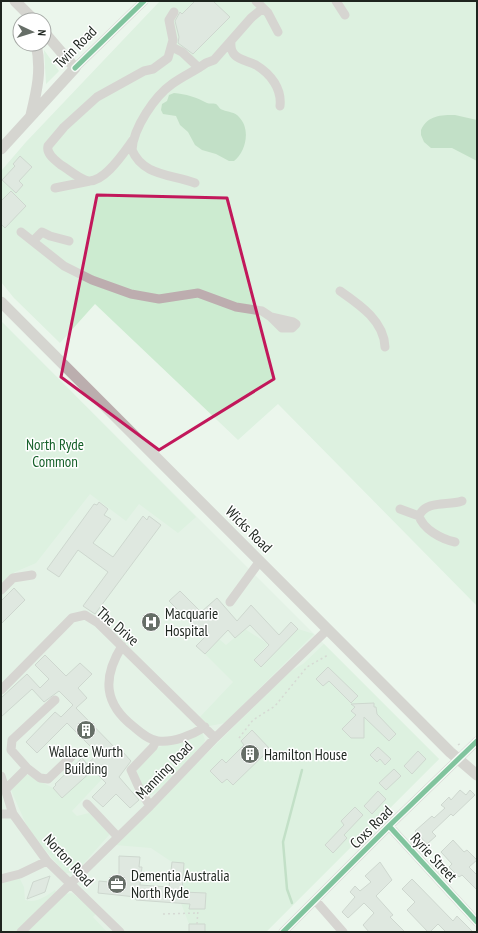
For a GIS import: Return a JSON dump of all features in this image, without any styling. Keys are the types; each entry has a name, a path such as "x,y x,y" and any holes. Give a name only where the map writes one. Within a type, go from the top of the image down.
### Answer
{"main road":[{"path":"11,1 19,12"},
{"path":"15,1 26,12"},
{"path":"52,43 73,71"},
{"path":"52,50 73,71"},
{"name":"Twin Road","path":"30,117 37,89 40,67 37,52"},
{"name":"Twin Road","path":"1,149 73,71"},
{"name":"Wicks Road","path":"1,302 328,629 477,775"}],"street":[{"name":"Twin Road","path":"73,71 144,1"},
{"path":"256,1 272,20 278,32"},
{"path":"336,1 345,15"},
{"path":"55,188 91,180 109,170 133,140 144,118 166,89 214,60 263,8"},
{"path":"91,180 86,180 48,154 48,146 64,126 97,97 144,71 157,67 168,58 173,40 169,24 170,17 174,12"},
{"path":"231,41 232,48 240,59 254,64 273,80 279,91 280,106"},
{"path":"172,47 182,52 199,68"},
{"path":"133,140 132,150 140,164 155,172 195,183"},
{"path":"21,232 56,261 83,276 131,294 159,299 198,293 236,307 262,311 271,317"},
{"path":"33,241 42,232 47,236 69,240"},
{"path":"340,291 371,316 384,336 385,347"},
{"path":"419,516 426,508 462,501"},
{"path":"400,509 419,516 424,526 434,533 454,542"},
{"path":"230,602 260,561"},
{"path":"1,590 13,578 32,574"},
{"name":"The Drive","path":"1,690 72,618 85,615 98,623 215,738"},
{"name":"Manning Road","path":"22,932 150,806 215,738 328,629"},
{"path":"122,646 112,665 109,691 112,704 128,722 142,734 156,741 166,742 195,733 205,727"},
{"path":"55,700 12,740 12,750 26,768 40,778 48,779 71,757"},
{"path":"150,806 140,790 132,770 154,747 156,741"},
{"name":"Coxs Road","path":"283,932 477,741"},
{"path":"5,790 26,768"},
{"name":"Norton Road","path":"1,776 13,814 47,861 120,932"},
{"path":"87,804 118,837"},
{"path":"1,814 13,814"},
{"name":"Ryrie Street","path":"389,826 477,922"},
{"path":"1,879 20,874 47,861"},
{"path":"315,900 343,932"}],"path":[{"path":"239,738 253,720 275,706 307,667 328,655"},
{"path":"458,745 461,742"},
{"path":"197,924 198,909"},
{"path":"163,914 198,913"}],"highlighted area":[{"path":"97,195 227,198 274,379 159,450 61,377"}],"shaded area":[{"path":"174,93 191,96 208,103 216,104 222,110 233,113 239,117 245,128 246,140 242,152 234,161 229,161 216,154 202,150 195,145 188,132 180,125 176,116 163,114 161,110 162,104 167,101 169,95"},
{"path":"455,115 477,120 477,161 452,148 431,148 424,142 421,135 421,130 427,121 435,117"},
{"name":"Macquarie Hospital","path":"1,321 439,759 266,932 1,932"}],"green space":[{"path":"160,1 477,1 477,606 278,404 238,440 95,304 60,343 14,298 1,282 1,171 26,142"},
{"path":"44,52 59,71 46,84"},
{"name":"North Ryde Common","path":"1,321 196,517 178,533 139,504 126,521 90,494 36,563 15,572 1,583"},
{"path":"245,629 268,644 254,660 261,667 298,629 314,634 225,723 209,726 200,717 233,682 205,654 219,639 226,645"},
{"path":"324,644 439,759 266,932 205,932 205,924 189,924 181,903 184,863 172,862 151,848 115,845 289,672 303,664"},
{"path":"202,732 205,740 201,748 157,792 150,795 140,784 137,769 154,749"},
{"path":"93,769 102,779 72,811 77,816 89,813 110,834 75,873 65,873 29,831 11,790 26,774 53,788 62,798"},
{"path":"19,877 24,887 25,900 37,900 55,890 56,892 16,932 1,932 1,881"},
{"path":"72,893 97,913 93,917 107,932 27,932 66,894"}],"building":[{"path":"195,1 213,1 230,17 193,54 178,43 179,37 175,21 180,12 182,14"},
{"path":"20,156 32,167 19,181 23,185 16,193 2,180 15,166 13,164"},
{"path":"11,191 26,206 5,228 1,224 1,201"},
{"path":"99,502 108,509 104,515 111,519 93,543 113,557 143,516 147,520 149,516 161,525 95,614 83,606 108,572 78,550 59,577 47,569 94,504 97,505"},
{"path":"14,588 25,600 1,624 1,601"},
{"path":"180,591 201,612 217,598 237,621 251,605 279,635 291,622 298,629 261,667 254,660 269,645 250,625 235,638 228,630 205,654 196,646 205,637 169,601"},
{"name":"Wallace Wurth Building","path":"45,655 66,676 80,663 92,674 78,688 87,698 76,708 120,753 122,751 131,761 119,777 139,800 130,808 116,794 103,807 92,797 106,783 93,770 62,798 53,788 56,785 55,784 82,758 87,764 98,754 67,723 37,753 26,742 55,712 61,717 73,705 59,691 44,702 32,689 1,717 1,698 27,674 40,688 49,679 35,665"},
{"path":"328,667 358,696 351,703 329,681 323,686 316,679"},
{"path":"374,703 377,714 396,734 389,741 364,717 364,738 351,738 342,729 356,715 351,711 355,707 351,704"},
{"name":"Hamilton House","path":"252,730 270,749 233,785 227,779 222,783 210,771 222,759 226,763 244,745 241,741"},
{"path":"378,747 391,759 385,765 380,759 377,762 370,755"},
{"path":"418,751 426,759 412,774 404,766"},
{"path":"394,769 401,776 386,790 379,783"},
{"path":"460,790 466,795 470,790 475,795 453,816 451,814 432,832 436,836 427,844 415,831 432,816 434,818 445,808 441,805 449,797 451,800"},
{"path":"378,791 386,799 372,814 364,806"},
{"path":"355,807 363,815 344,835 347,838 333,853 325,845 344,825 341,821"},
{"path":"453,840 464,852 467,850 477,860 469,867 477,875 477,890 462,875 459,877 449,867 452,864 441,852"},
{"name":"Dementia Australia North Ryde","path":"119,856 140,857 139,867 142,867 140,885 169,887 172,862 184,863 182,892 206,893 205,909 189,909 190,904 136,900 136,897 98,893 99,881 119,883"},
{"path":"380,862 392,880 376,896 393,915 390,917 405,932 369,932 363,925 374,913 364,903 348,918 342,912 355,897 350,892 355,886 360,891 371,882 365,876"},
{"path":"50,876 45,892 27,899 33,882"},
{"path":"412,879 453,921 457,916 473,932 446,932 438,924 430,932 428,932 407,910 415,902 402,889"},
{"name":"Dementia Australia North Ryde","path":"189,924 205,924 205,932 189,932"}],"waterway":[{"path":"292,903 287,889 283,842 302,770"}],"cycle path":[{"path":"75,68 144,1"},
{"path":"283,932 477,741"},
{"path":"389,826 477,922"}],"place":[{"name":"Macquarie Hospital","path":"151,622"},
{"name":"Wallace Wurth Building","path":"86,730"},
{"name":"Hamilton House","path":"250,754"},
{"name":"Dementia Australia North Ryde","path":"117,884"}]}
